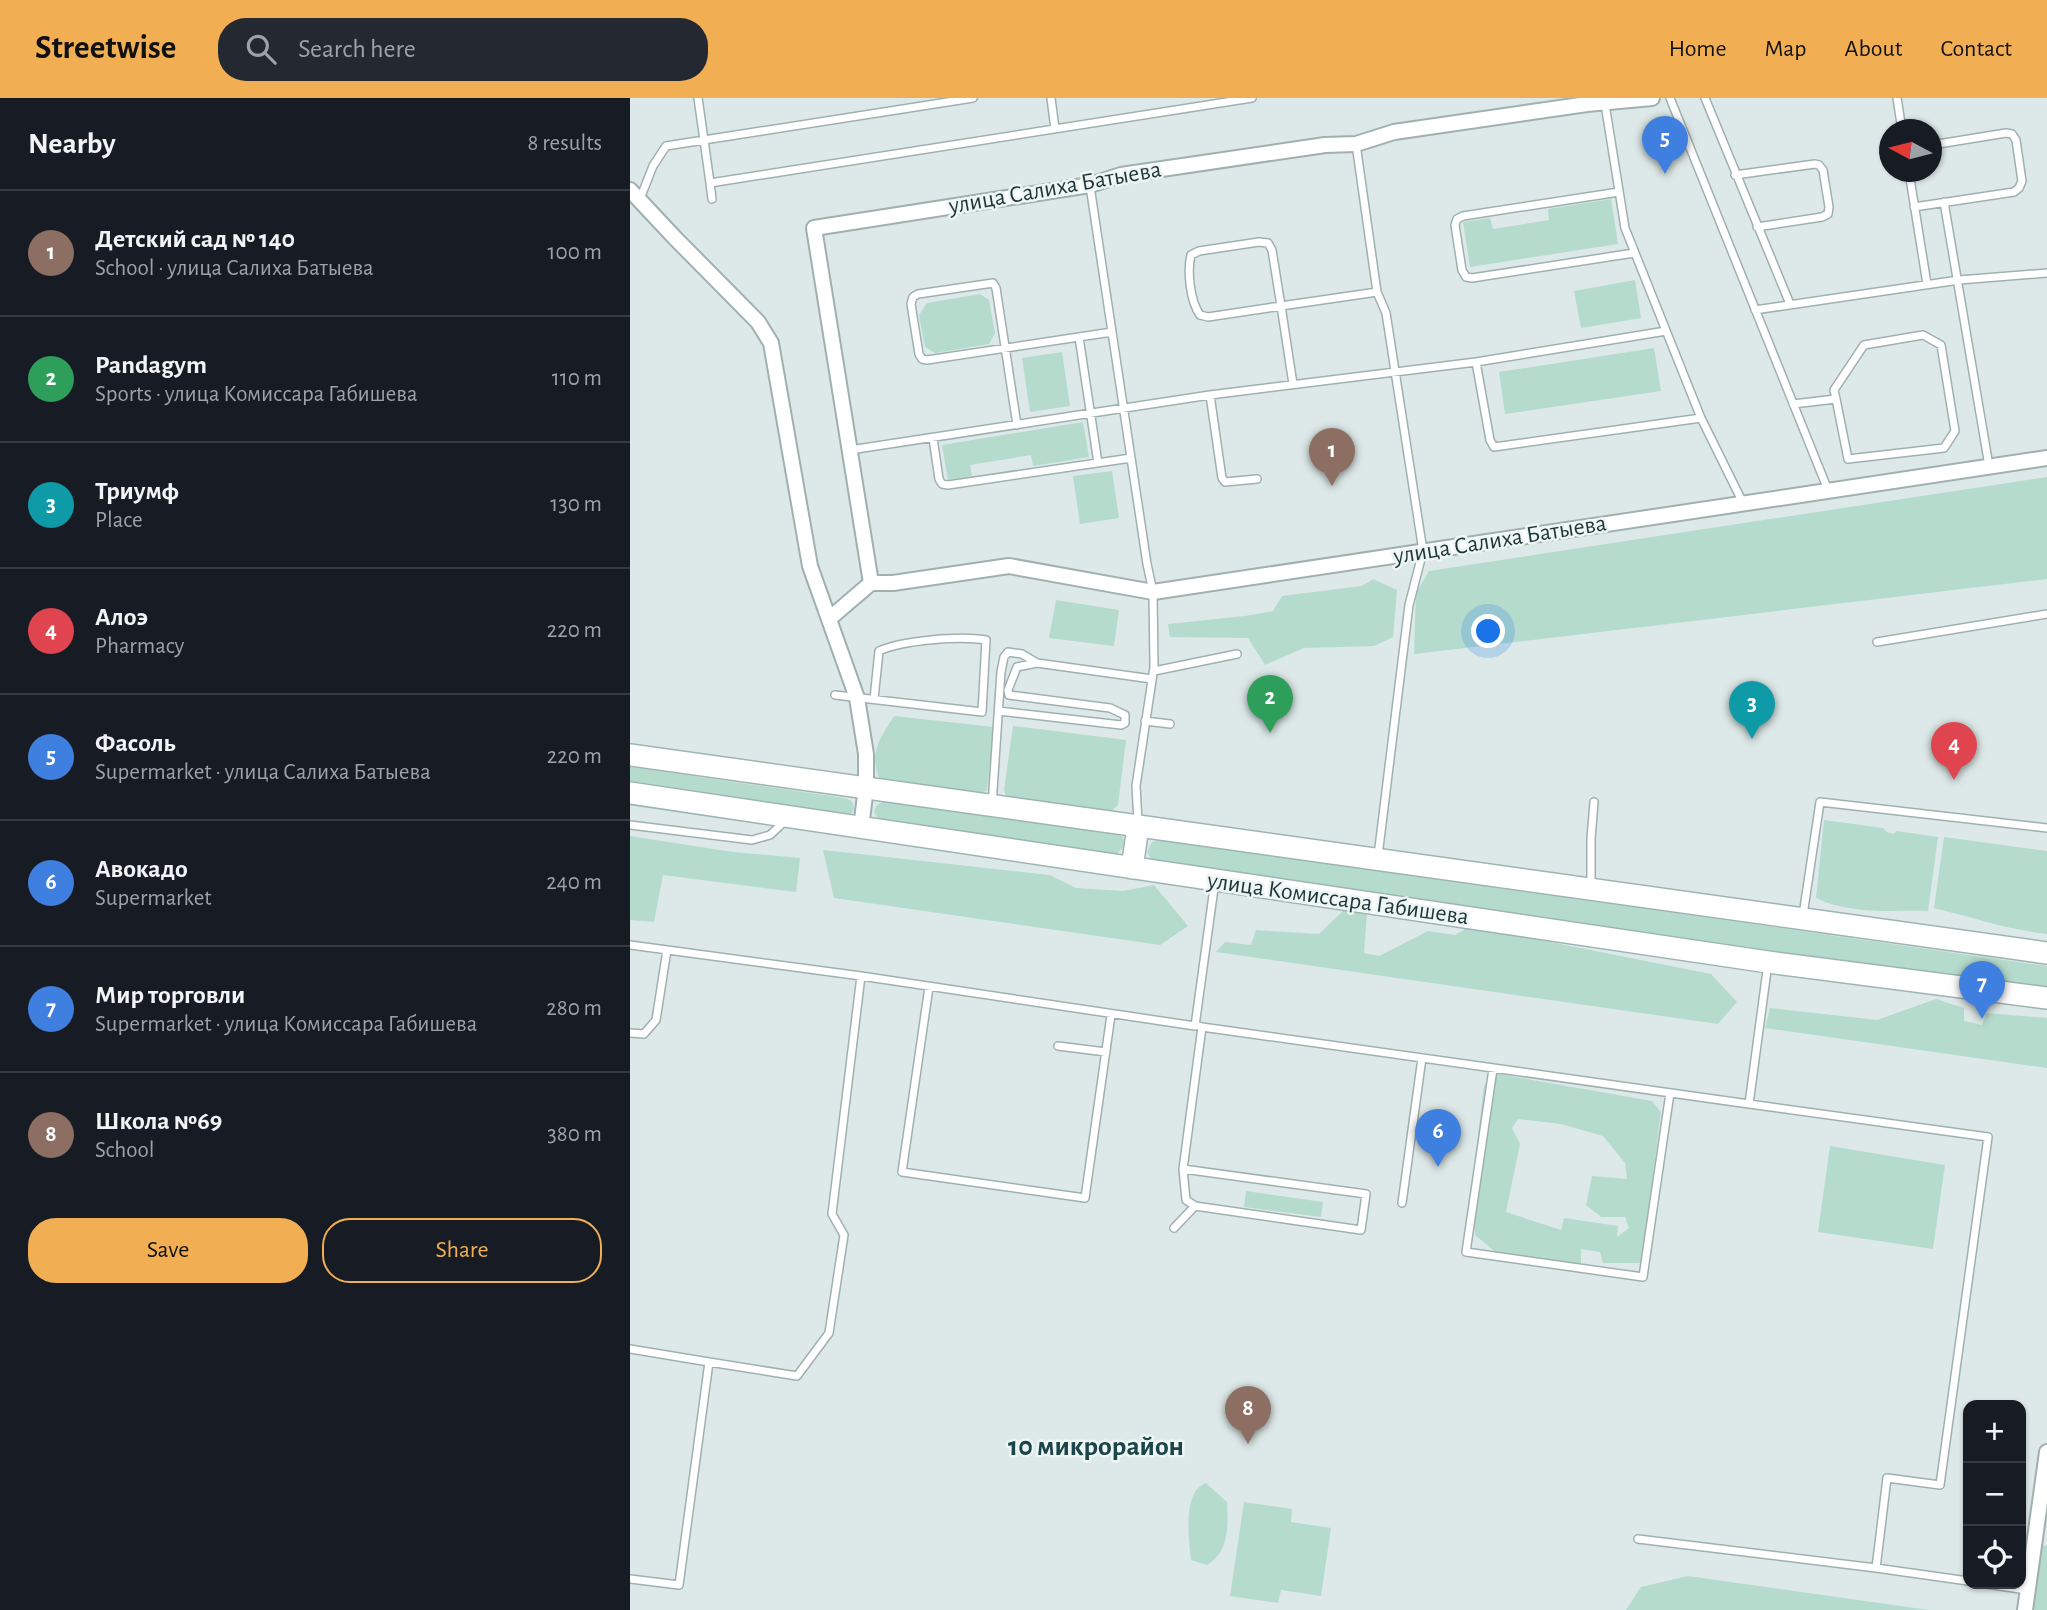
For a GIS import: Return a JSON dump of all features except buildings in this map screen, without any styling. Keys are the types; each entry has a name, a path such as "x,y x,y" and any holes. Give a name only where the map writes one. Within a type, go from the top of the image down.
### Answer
{"street":[{"name":"улица Салиха Батыева","path":"1652,98 1587,104 1394,132 1356,144 1325,145 1121,175 1090,185 814,228 871,583 893,583 1009,566 1153,592 2047,458"},
{"path":"635,194 674,238 758,322 771,343 810,566 857,698 866,754 866,787 860,828"},
{"path":"829,619 871,583"},
{"name":"улица Комиссара Габишева","path":"630,755 2047,953"},
{"name":"улица Комиссара Габишева","path":"630,793 1768,962 2047,998"},
{"path":"1132,869 1138,827"},
{"path":"2025,1610 2041,1537 2047,1452"}],"lane":[{"path":"698,98 712,199"},
{"path":"635,194 666,146 972,98"},
{"path":"1051,98 1055,129"},
{"path":"710,183 1252,98"},
{"path":"1670,98 1828,490"},
{"path":"1705,98 1790,304"},
{"path":"1897,98 1900,119"},
{"path":"1605,104 1624,223 1634,253 1701,418 1743,503"},
{"path":"1914,207 2020,188 2022,181 2012,134 1942,143"},
{"path":"1356,144 1377,292 1386,313 1423,551 1409,605 1377,860"},
{"path":"1735,175 1815,164 1823,170 1828,214 1757,227"},
{"path":"1910,182 1927,284"},
{"path":"1090,185 1130,458 1153,592 1153,675 1136,786 1138,827"},
{"path":"1619,192 1457,219 1455,225 1462,271 1466,277 1472,278 1634,253"},
{"path":"1944,202 1989,466"},
{"path":"1293,384 1281,306 1272,250 1268,243 1199,251 1191,255 1189,264 1196,309 1200,315 1208,317 1281,306 1377,292"},
{"path":"1755,310 1959,279 2047,275"},
{"path":"1017,425 1005,348 996,288 993,283 913,297 911,304 922,359 1005,348 1112,332"},
{"path":"849,450 1210,395 1476,362 1666,331"},
{"path":"1923,335 1941,345 1955,431 1944,448 1848,460 1836,399 1834,390 1864,345 1923,335"},
{"path":"1079,337 1098,463"},
{"path":"1476,362 1490,440 1494,447 1701,418"},
{"path":"1210,395 1222,478 1231,483 1257,479"},
{"path":"1793,404 1836,399"},
{"path":"933,438 939,479 942,484 948,485 1130,458"},
{"path":"1877,642 2047,614"},
{"path":"835,695 982,712 986,640 969,637 892,645 879,651 874,699"},
{"path":"992,805 1004,657 1008,652 1022,654 1037,663"},
{"path":"999,711 1121,725 1125,723 1125,715 1110,708 1009,695 1008,690 1017,667 1037,663 1153,675 1237,654"},
{"path":"1146,721 1170,724"},
{"path":"1591,890 1594,802"},
{"path":"1802,919 1820,802 2047,828"},
{"path":"630,825 752,840 770,835 790,817"},
{"path":"1183,1168 1366,1194 1361,1230 1195,1206 1186,1200 1183,1168 1215,880"},
{"path":"630,945 1988,1137 1940,1485 1887,1478 1876,1568"},
{"path":"630,1032 644,1034 656,1020 667,950"},
{"path":"1749,1104 1768,962"},
{"path":"630,1349 797,1377 829,1333 844,1235 832,1214 861,976"},
{"path":"929,987 902,1172 1085,1198 1111,1014"},
{"path":"1058,1046 1106,1052"},
{"path":"1402,1203 1422,1058"},
{"path":"1493,1069 1466,1252 1643,1277 1670,1093"},
{"path":"1174,1228 1195,1206"},
{"path":"630,1578 679,1585 709,1362"},
{"path":"1638,1539 1963,1580"},
{"path":"2021,1589 2028,1590"}],"green space":[{"path":"1611,199 1618,244 1470,267 1463,222 1490,218 1493,229 1549,220 1548,209"},
{"path":"1635,280 1641,318 1581,328 1574,291"},
{"path":"980,294 989,300 995,333 989,344 935,353 925,347 919,315 927,303"},
{"path":"1654,348 1661,391 1505,414 1499,372"},
{"path":"1062,352 1070,406 1030,412 1022,358"},
{"path":"1083,422 1089,457 1033,466 1031,455 970,465 972,476 948,480 942,445"},
{"path":"1112,471 1119,518 1080,524 1073,476"},
{"path":"2047,477 2047,579 1414,654 1416,593 1429,571"},
{"path":"1373,579 1397,590 1393,637 1374,646 1304,648 1265,665 1248,638 1170,637 1168,624 1273,611 1282,596 1362,586"},
{"path":"1056,600 1119,610 1114,646 1049,638"},
{"path":"894,716 994,727 987,790 975,797 882,784 875,765 875,756 880,740"},
{"path":"1013,726 1126,740 1118,805 1109,813 1007,799 1004,790"},
{"path":"630,767 845,798 852,801 854,809 850,816 630,788"},
{"path":"883,801 1115,833 1123,837 1125,845 1116,855 880,822 874,812 876,806"},
{"path":"1824,820 1883,828 1893,834 1897,831 1938,837 1928,911 1857,909 1816,898"},
{"path":"630,836 733,852 800,858 796,892 663,875 654,922 630,920"},
{"path":"1944,837 2047,851 2047,934 1934,908"},
{"path":"1160,840 2047,966 2047,992 1157,862 1151,859 1147,852 1152,842"},
{"path":"823,850 1050,875 1076,888 1123,891 1154,885 1188,926 1160,945 834,898"},
{"path":"1345,909 1367,913 1364,953 1379,956 1428,931 1455,935 1470,926 1711,974 1737,1002 1718,1024 1216,952 1225,942 1251,945 1256,930 1319,934"},
{"path":"1936,999 1964,1008 1964,1021 1982,1025 1986,1013 2047,1018 2047,1068 1765,1028 1770,1008 1877,1020"},
{"path":"1493,1073 1652,1101 1661,1112 1642,1263 1603,1263 1600,1252 1581,1249 1581,1267 1498,1254 1475,1235 1472,1186 1484,1086","holes":["1518,1119 1561,1124 1603,1136 1625,1163 1627,1179 1592,1176 1586,1205 1601,1217 1625,1217 1629,1228 1617,1237 1618,1226 1564,1218 1561,1230 1506,1212 1520,1144 1512,1128"]},
{"path":"1830,1146 1945,1165 1933,1249 1818,1232"},
{"path":"1246,1191 1323,1202 1321,1217 1244,1207"},
{"path":"1206,1483 1227,1502 1228,1520 1224,1545 1215,1559 1207,1565 1191,1560 1189,1529 1193,1496 1198,1488"},
{"path":"1244,1502 1292,1509 1291,1522 1331,1528 1321,1596 1281,1590 1278,1603 1230,1596"},
{"path":"2036,1544 2047,1546 2047,1610 2026,1610"},
{"path":"1688,1576 1929,1610 1626,1610 1641,1587"}],"place":[{"name":"Фасоль","path":"1665,174"},
{"name":"Детский сад № 140","path":"1332,486"},
{"name":"Pandagym","path":"1270,733"},
{"name":"Триумф","path":"1752,739"},
{"name":"Алоэ","path":"1954,780"},
{"name":"Мир торговли","path":"1982,1019"},
{"name":"Авокадо","path":"1438,1167"},
{"name":"Школа №69","path":"1248,1444"}],"district":[{"name":"10 микрорайон","path":"1096,1447"}]}
